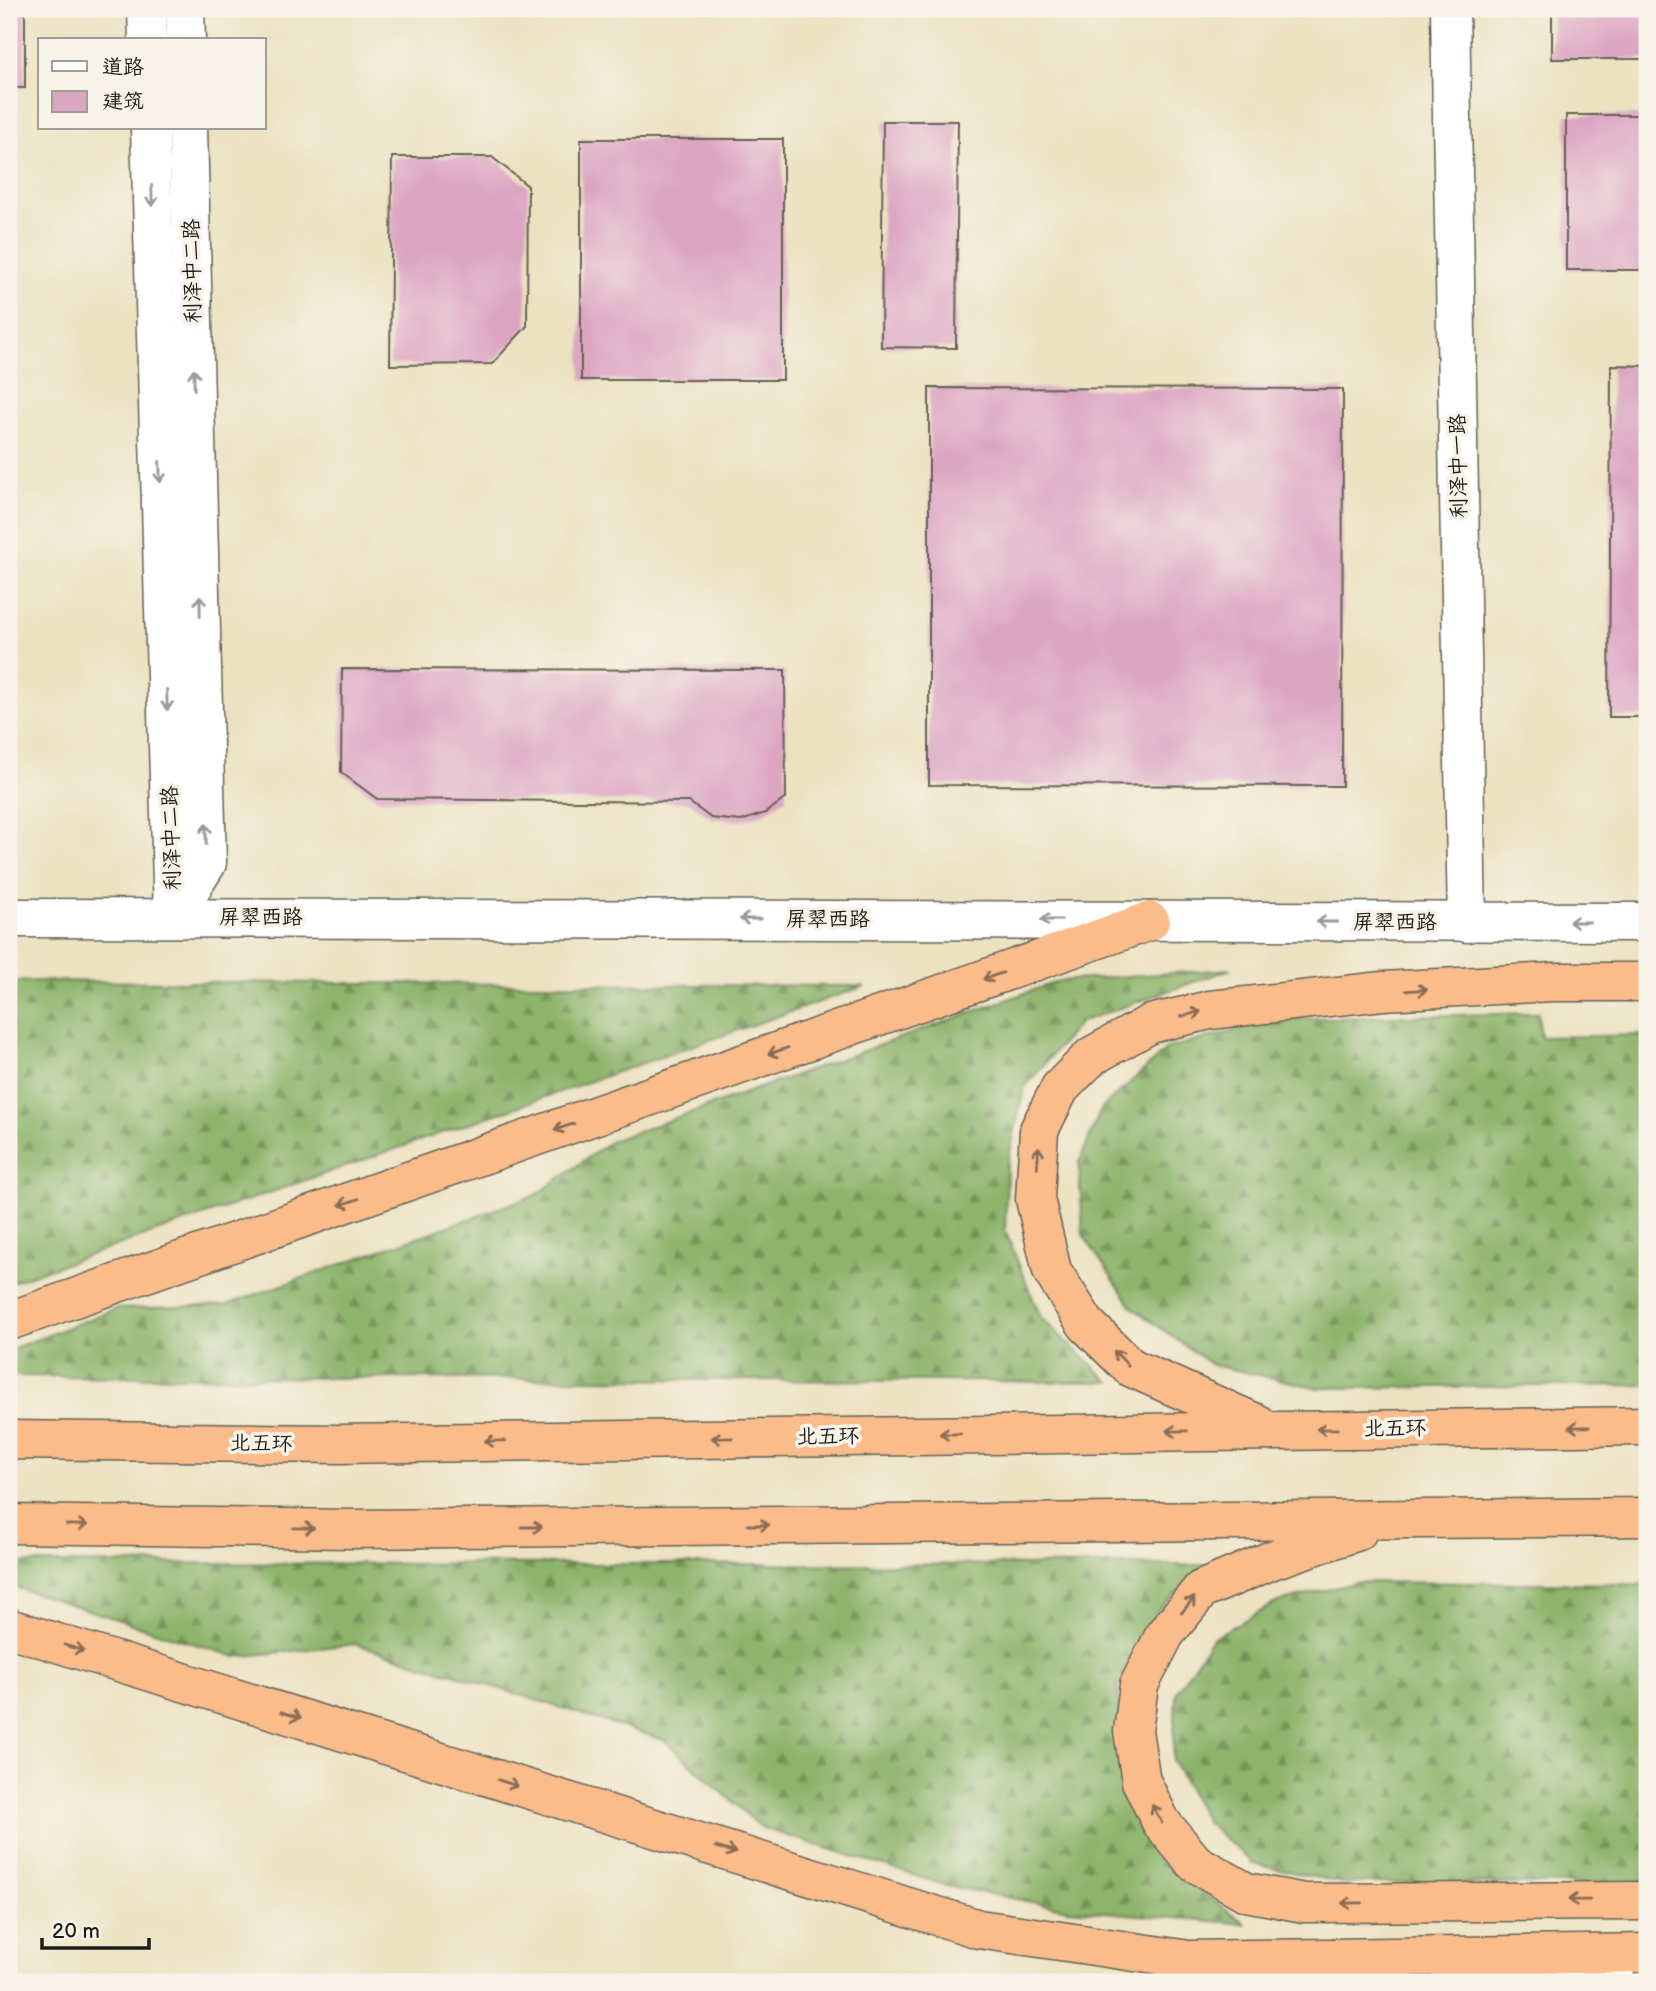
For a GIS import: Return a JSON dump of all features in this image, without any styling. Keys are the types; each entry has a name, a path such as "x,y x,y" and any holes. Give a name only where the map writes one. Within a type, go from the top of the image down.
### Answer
{"highway":[{"path":"9,1321 1150,921"},
{"path":"1270,1430 1130,1367 1086,1324 1052,1272 1035,1199 1039,1130 1060,1088 1092,1056 1150,1024 1210,1010 1383,991 1553,982 1647,982"},
{"name":"北五环","path":"9,1440 338,1444 1647,1426"},
{"path":"9,1524 366,1528 1647,1517"},
{"path":"1392,1520 1272,1560 1200,1590 1165,1634 1139,1685 1133,1731 1141,1781 1160,1822 1195,1863 1246,1892 1304,1903 1647,1901"},
{"path":"9,1628 979,1929 1189,1960 1647,1953"}],"street":[{"path":"147,9 148,38"},
{"path":"185,9 186,38"},
{"name":"利泽中一路","path":"1450,9 1466,923"},
{"name":"利泽中二路","path":"150,130 173,917"},
{"name":"利泽中二路","path":"173,917 207,863 188,130"},
{"name":"屏翠西路","path":"9,918 1647,922"},
{"path":"1504,1982 1647,1961"}],"green space":[{"path":"1231,969 1080,1022 1024,1088 1007,1166 1005,1231 1041,1318 1110,1382 9,1376 9,1350 115,1309 226,1305 536,1195 611,1141 1059,981"},
{"path":"9,981 865,986 9,1283"},
{"path":"1538,1013 1541,1037 1647,1035 1647,1385 1319,1388 1212,1365 1133,1308 1083,1235 1079,1163 1101,1109 1168,1048 1283,1019"},
{"path":"9,1563 1206,1565 1158,1610 1118,1683 1124,1786 1163,1863 1246,1924 1068,1909 948,1886 762,1828 664,1740 356,1644 236,1657 9,1585"},
{"path":"1357,1582 1647,1584 1647,1884 1343,1883 1254,1864 1207,1823 1173,1761 1176,1693 1212,1638 1276,1603"}],"building":[{"path":"9,9 25,9 25,88 9,88"},
{"path":"376,9 597,9 597,13 376,12"},
{"path":"1552,9 1647,9 1647,59 1552,59"},
{"path":"1566,115 1647,115 1647,270 1566,270"},
{"path":"883,121 958,121 956,348 881,347"},
{"path":"581,139 783,139 783,380 581,380"},
{"path":"392,157 492,157 528,186 527,326 492,364 390,365"},
{"path":"1611,365 1647,366 1647,717 1609,717"},
{"path":"929,388 1343,389 1342,786 929,785"},
{"path":"342,669 785,670 786,798 765,813 741,821 711,818 689,802 377,799 341,772"}]}
